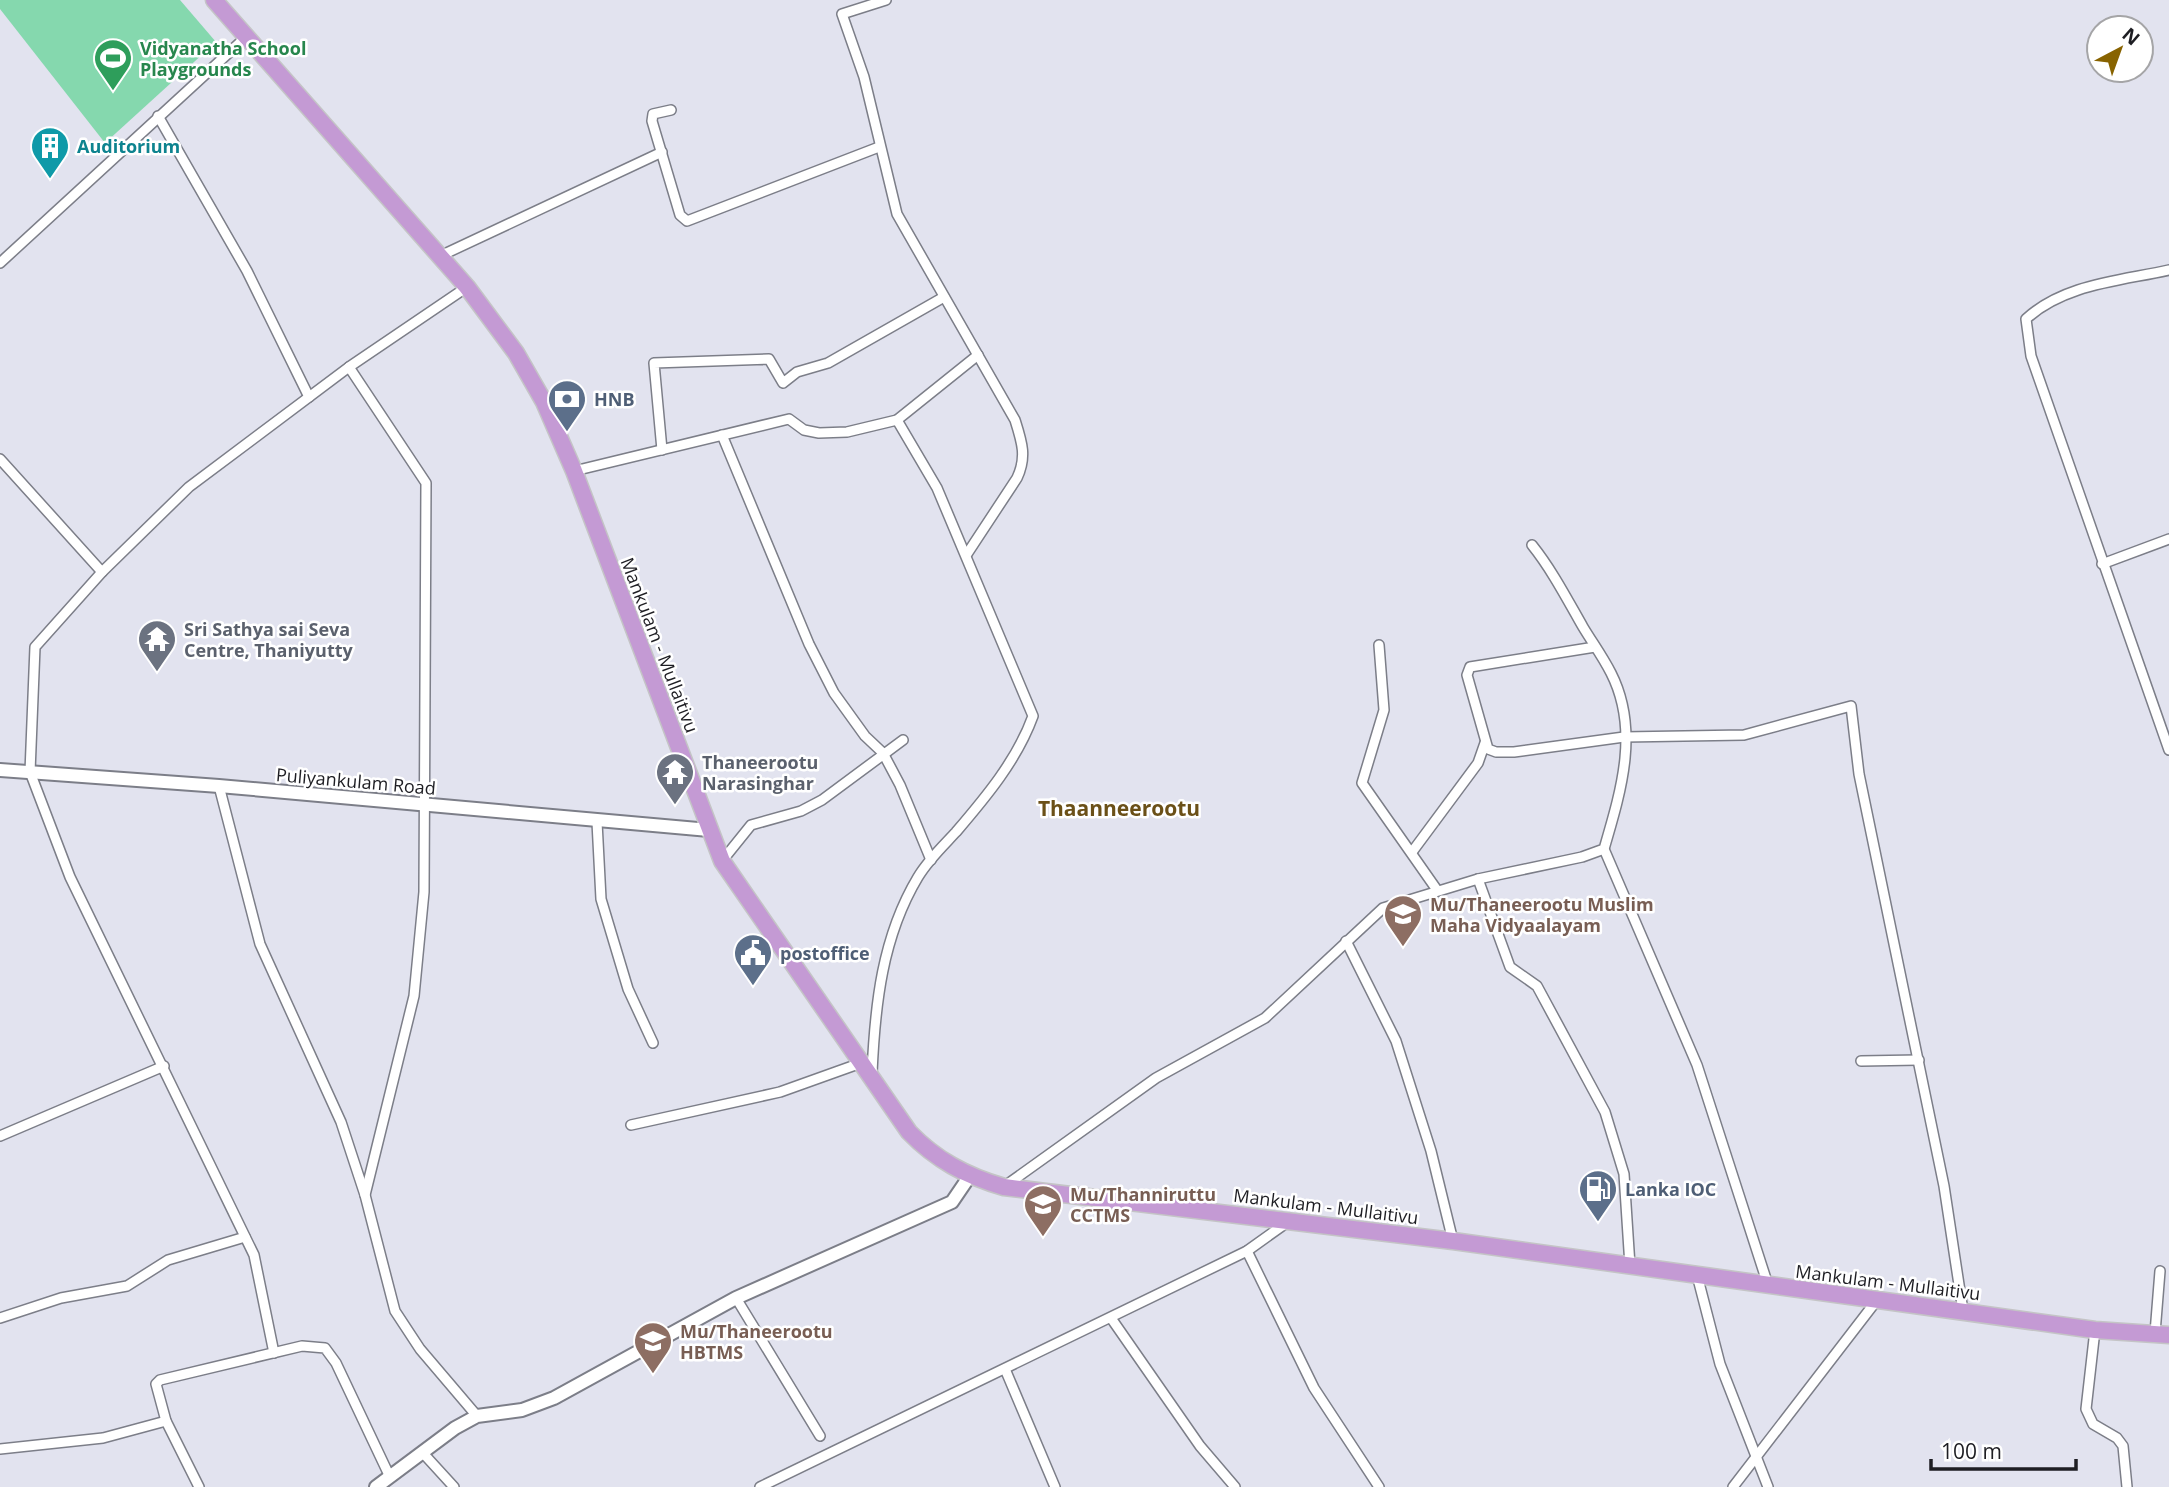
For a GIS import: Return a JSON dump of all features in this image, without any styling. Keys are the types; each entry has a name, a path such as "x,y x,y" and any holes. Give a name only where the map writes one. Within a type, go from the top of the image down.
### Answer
{"highway":[{"name":"Mankulam - Mullaitivu","path":"214,0 467,288 516,354 544,402 574,471 722,861 909,1132 925,1148 968,1177 1004,1187 1453,1241 2095,1330 2162,1334"}],"main road":[{"name":"Puliyankulam Road","path":"0,770 219,786 709,830"},
{"path":"376,1487 455,1428 477,1416 522,1410 554,1398 736,1298 952,1202 968,1177"}],"street":[{"path":"886,0 842,14 864,77 878,146 897,214 1015,420 1024,448 1023,465 967,554"},
{"path":"0,263 246,37"},
{"path":"671,110 653,114 652,121 680,215 687,221 878,146"},
{"path":"158,116 247,271 309,397"},
{"path":"438,257 662,152"},
{"path":"2169,270 2058,296 2041,305 2026,319 2031,356 2169,750"},
{"path":"274,1353 254,1255 71,877 30,772 35,647 102,572 189,486 349,367 467,288"},
{"path":"662,450 654,363 769,359 783,383 797,372 828,363 944,297"},
{"path":"574,471 789,419 804,430 819,433 847,432 897,420 978,355"},
{"path":"349,367 426,483 424,891 414,996 365,1195"},
{"path":"871,1077 875,1001 888,946 918,878 990,793 1028,731 1033,716 937,488 897,420"},
{"path":"722,435 808,644 834,694 864,736 883,753 900,785 931,860"},
{"path":"0,460 102,572"},
{"path":"2102,564 2169,539"},
{"path":"1532,545 1548,566 1611,673 1621,699 1626,719 1624,737 1627,752 1620,794 1604,849 1698,1065 1768,1285"},
{"path":"1379,645 1384,710 1362,783 1437,890"},
{"path":"1412,852 1478,763 1485,743 1467,675 1470,667 1595,647"},
{"path":"1485,743 1496,752 1514,752 1624,737 1744,735 1851,706 1859,774 1944,1186 1963,1311"},
{"path":"722,861 751,825 801,811 822,800 903,740"},
{"path":"219,786 260,944 341,1122 365,1195 396,1311 420,1349 477,1416"},
{"path":"597,822 601,899 628,989 653,1043"},
{"path":"1004,1187 1156,1078 1265,1018 1383,908 1478,879 1582,857 1604,849"},
{"path":"1478,879 1510,967 1532,979 1537,986 1605,1112 1624,1174 1630,1266"},
{"path":"1346,941 1396,1041 1431,1152 1453,1241"},
{"path":"1861,1061 1919,1060"},
{"path":"631,1125 780,1092 861,1063"},
{"path":"0,1136 164,1066"},
{"path":"760,1487 1247,1251 1291,1220"},
{"path":"0,1318 61,1298 127,1286 168,1260 246,1237"},
{"path":"1247,1251 1314,1388 1379,1487"},
{"path":"2160,1271 2162,1334"},
{"path":"1697,1275 1720,1364 1768,1487"},
{"path":"736,1298 820,1436"},
{"path":"1733,1487 1877,1300"},
{"path":"1111,1318 1200,1446 1235,1487"},
{"path":"2095,1330 2086,1409 2093,1424 2117,1438 2123,1446 2127,1487"},
{"path":"199,1487 166,1421 157,1391 160,1380 302,1346 325,1348 336,1363 389,1475"},
{"path":"1005,1369 1055,1487"},
{"path":"0,1449 103,1438 166,1421"},
{"path":"422,1452 454,1487"}],"green space":[{"name":"Vidyanatha School Playgrounds","path":"0,0 180,0 216,42 105,143 0,9"}],"place":[{"name":"Vidyanatha School Playgrounds","path":"113,92"},
{"name":"Auditorium","path":"50,180"},
{"name":"HNB","path":"567,433"},
{"name":"Sri Sathya sai Seva Centre, Thaniyutty","path":"157,673"},
{"name":"Thaneerootu Narasinghar","path":"675,806"},
{"name":"Mu/Thaneerootu Muslim Maha Vidyaalayam","path":"1403,948"},
{"name":"postoffice","path":"753,987"},
{"name":"Lanka IOC","path":"1598,1223"},
{"name":"Mu/Thanniruttu CCTMS","path":"1043,1238"},
{"name":"Mu/Thaneerootu HBTMS","path":"653,1375"}],"district":[{"name":"Thaanneerootu","path":"1119,808"}]}
